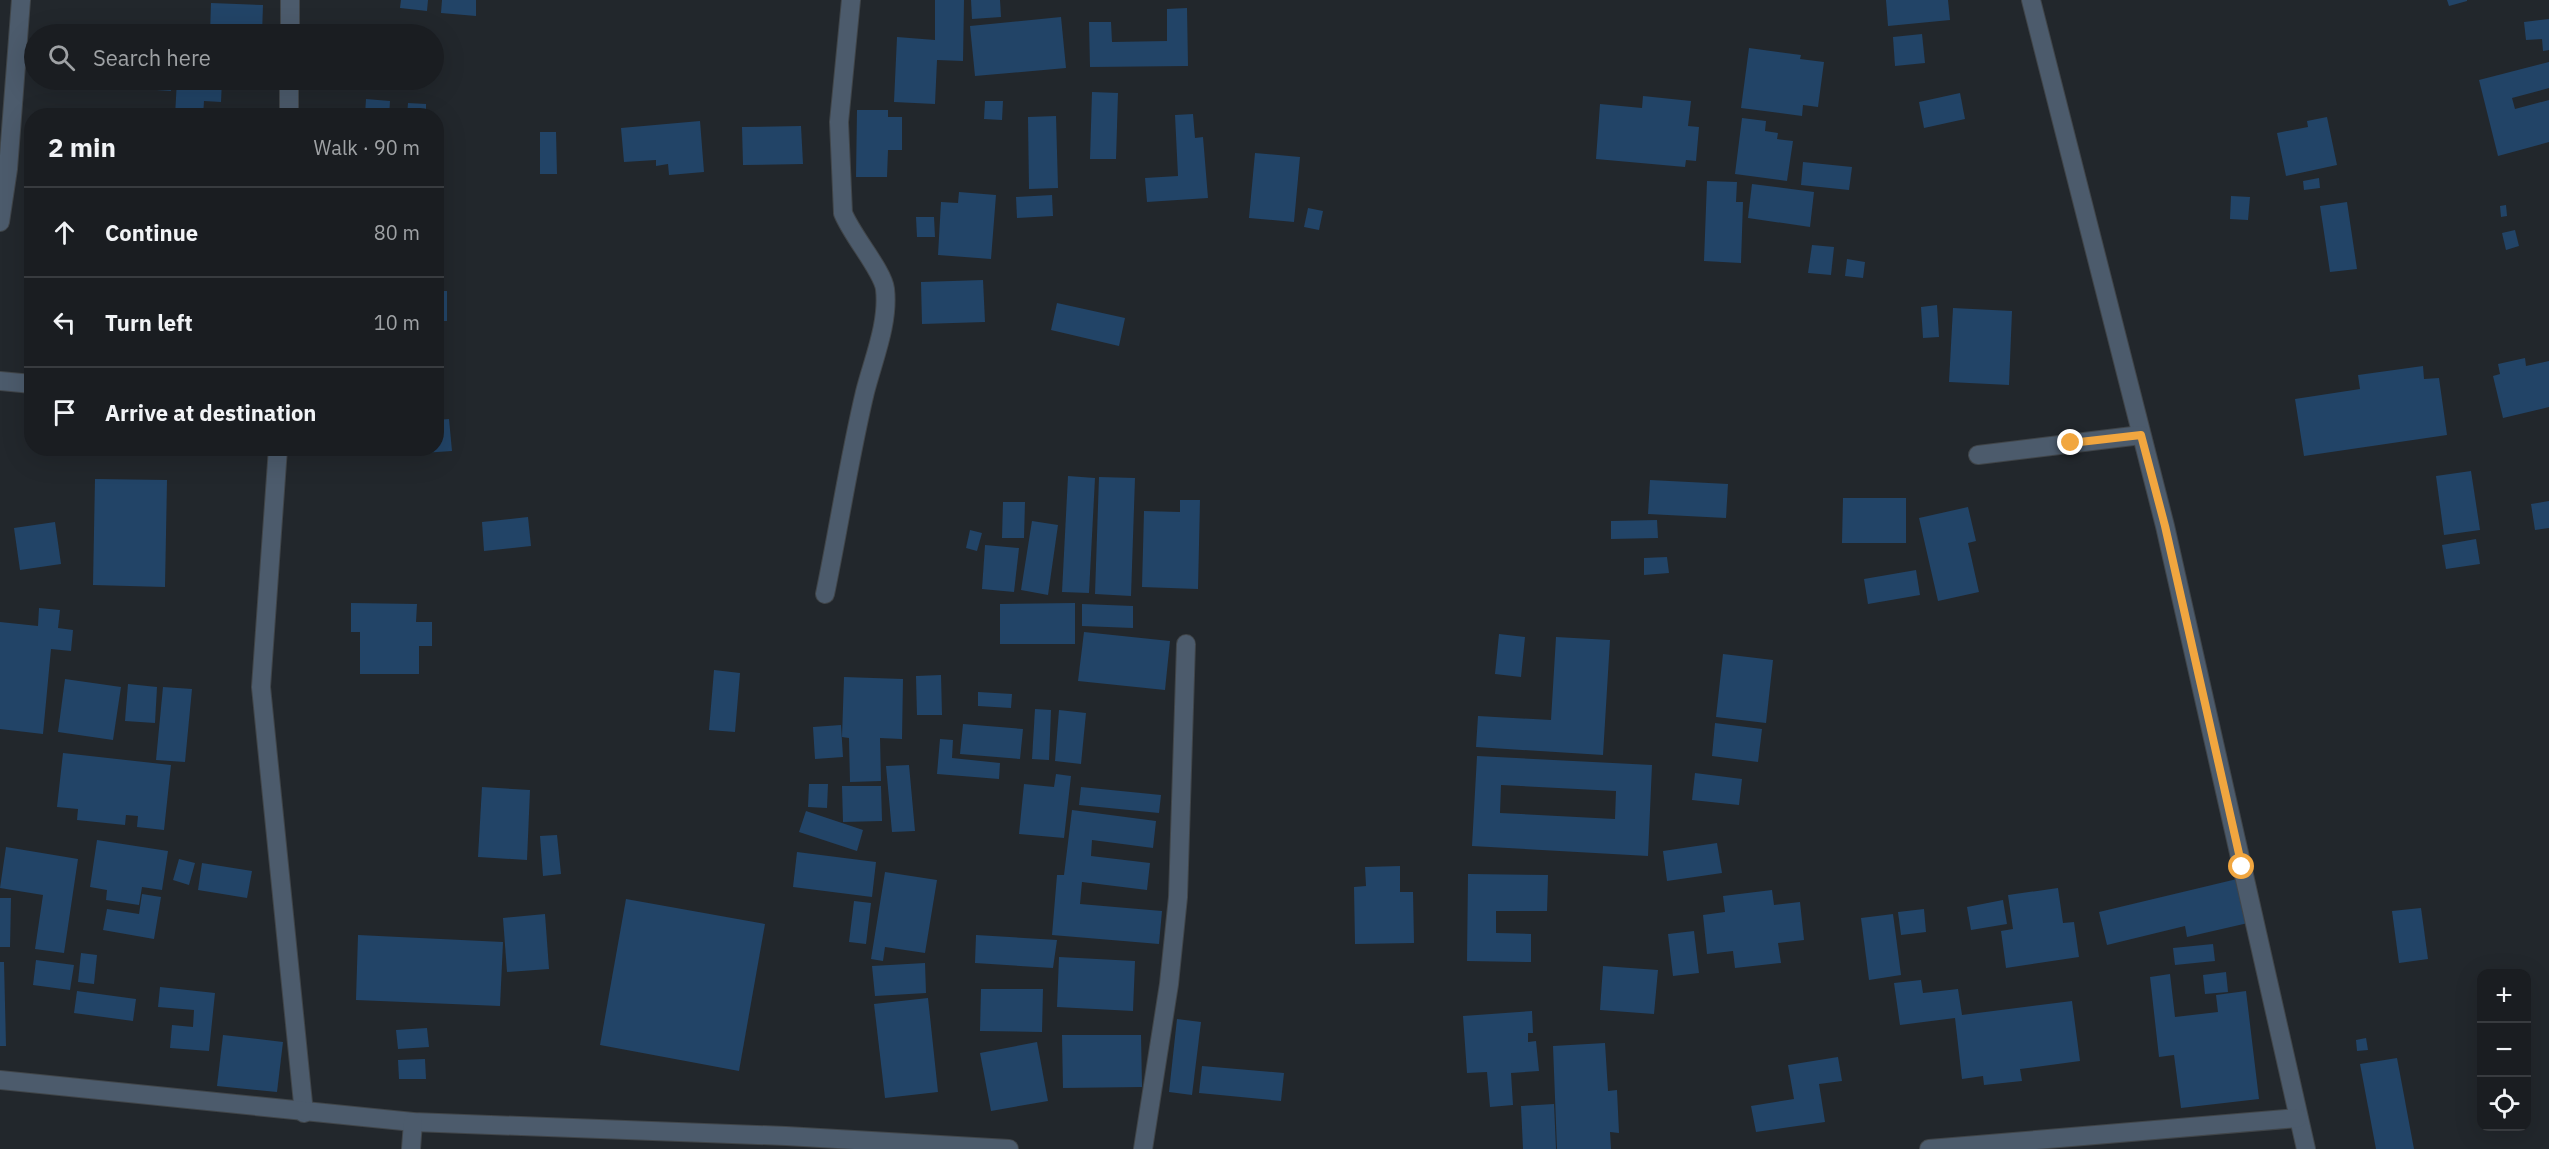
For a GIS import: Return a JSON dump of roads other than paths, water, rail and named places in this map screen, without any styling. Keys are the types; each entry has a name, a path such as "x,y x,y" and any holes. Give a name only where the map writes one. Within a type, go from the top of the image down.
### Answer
{"street":[{"path":"0,222 8,169 21,0"},
{"path":"290,0 290,24"},
{"path":"825,594 865,393 882,328 885,298 885,287 881,278 848,227 843,213 839,122 851,0"},
{"path":"2031,0 2167,538 2306,1149"},
{"path":"289,90 289,108"},
{"path":"0,381 24,383"},
{"path":"1978,455 2141,435"},
{"path":"277,456 261,687 304,1113"},
{"path":"1143,1149 1169,984 1178,897 1185,644"},
{"path":"0,1080 304,1113 413,1122 786,1136 1009,1149"},
{"path":"1929,1149 2298,1118"},
{"path":"411,1149 413,1122"}]}
